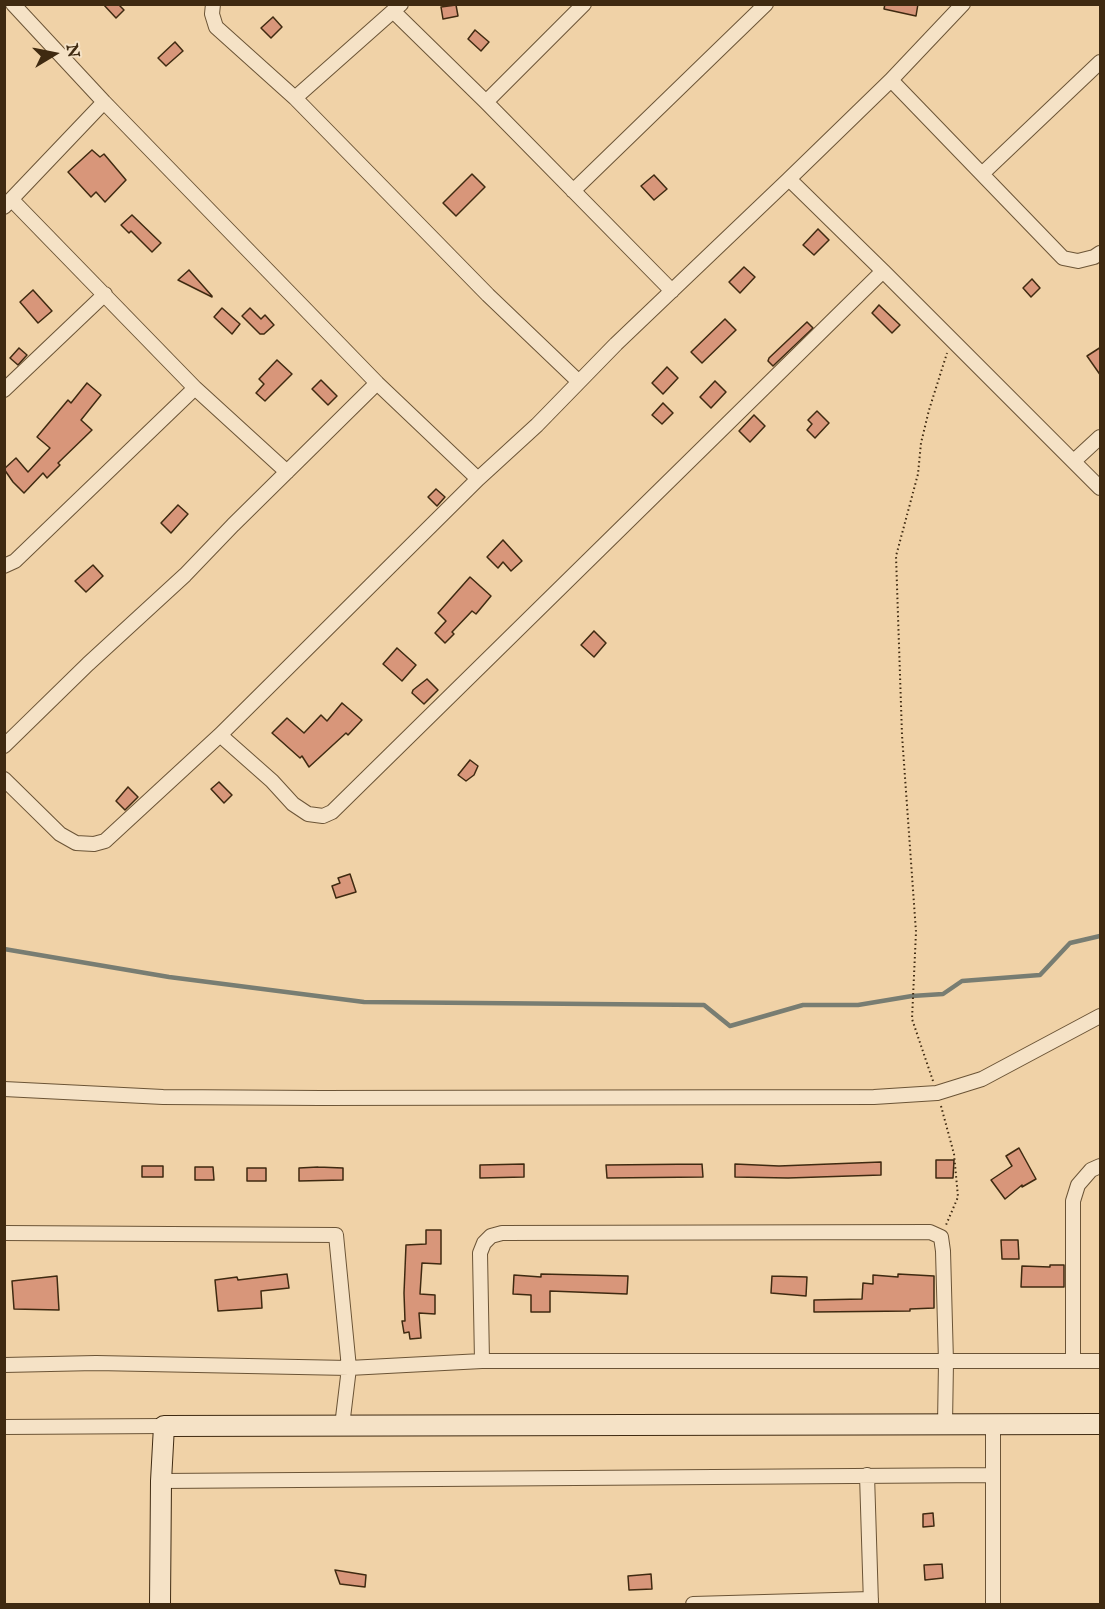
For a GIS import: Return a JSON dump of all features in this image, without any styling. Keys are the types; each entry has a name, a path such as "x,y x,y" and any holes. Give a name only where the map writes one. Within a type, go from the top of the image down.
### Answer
{"street":[{"path":"13,4 104,102 377,383 478,479"},
{"path":"213,4 212,14 216,27 295,98 488,295 578,381"},
{"path":"486,102 584,4"},
{"path":"573,191 766,4"},
{"path":"4,779 60,834 76,843 94,844 105,841 220,735 478,479 537,425 578,381 891,81 963,4"},
{"path":"295,98 398,8 486,102 672,291"},
{"path":"983,173 1101,62"},
{"path":"891,81 983,173 1063,258 1078,261 1101,253"},
{"path":"104,102 8,204 105,294 195,388 287,472"},
{"path":"789,179 1101,488"},
{"path":"220,735 272,781 293,804 308,814 323,816 332,812 884,271"},
{"path":"4,390 105,294"},
{"path":"4,746 88,664 185,575 377,383"},
{"path":"4,566 15,561 195,388"},
{"path":"1074,461 1101,436"},
{"path":"4,1089 163,1097 253,1098 862,1097 937,1094 981,1079 1101,1016"},
{"path":"1073,1361 1073,1201 1078,1185 1091,1170 1101,1166"},
{"path":"482,1361 480,1253 484,1243 491,1236 502,1233 930,1232 941,1237 943,1251 945,1424"},
{"path":"4,1233 336,1234 349,1368 342,1426"},
{"path":"4,1365 96,1363 349,1368 482,1361 1101,1361"},
{"path":"4,1427 1101,1424"},
{"path":"993,1425 991,1475 993,1605"},
{"path":"160,1605 164,1426"},
{"path":"693,1605 871,1602 867,1475"},
{"path":"161,1481 991,1475"}],"path":[{"path":"941,1237 958,1197 954,1154 912,1019 916,932 902,735 896,556 918,474 921,444 929,410 952,339"}],"building":[{"path":"103,4 118,4 124,10 116,18"},
{"path":"885,4 918,4 916,16 884,9"},
{"path":"456,5 458,16 443,19 441,7"},
{"path":"273,17 282,27 271,38 261,28"},
{"path":"475,30 489,42 481,51 468,39"},
{"path":"175,42 183,51 166,66 158,58"},
{"path":"92,150 100,157 104,154 126,180 105,202 96,192 91,197 68,172"},
{"path":"472,174 485,187 456,216 443,203"},
{"path":"654,175 667,189 654,200 641,186"},
{"path":"132,215 161,243 152,252 131,231 129,233 121,225"},
{"path":"818,229 829,240 814,255 803,245"},
{"path":"744,267 755,277 740,293 729,282"},
{"path":"189,270 212,296 212,297 178,280"},
{"path":"1032,279 1040,288 1031,297 1023,288"},
{"path":"33,290 52,311 38,323 20,302"},
{"path":"879,305 900,325 892,333 872,313"},
{"path":"222,308 240,324 232,334 214,317"},
{"path":"250,308 261,319 265,315 274,325 264,334 260,334 242,316"},
{"path":"725,319 736,330 702,363 691,352"},
{"path":"807,322 813,328 773,366 768,361 769,358"},
{"path":"1101,347 1101,376 1087,356"},
{"path":"19,348 27,355 18,365 10,358"},
{"path":"277,360 292,374 265,401 256,393 264,384 259,379"},
{"path":"667,367 678,378 663,394 652,383"},
{"path":"321,380 337,396 328,405 312,389"},
{"path":"715,381 726,392 711,408 700,397"},
{"path":"87,383 101,395 81,420 92,430 58,463 60,465 47,478 43,473 24,493 4,469 16,458 28,472 50,448 37,437 68,400 71,403"},
{"path":"663,403 673,413 662,424 652,415"},
{"path":"817,411 829,423 815,438 807,430 812,424 808,420"},
{"path":"754,415 765,426 750,442 739,431"},
{"path":"436,489 445,497 437,506 428,497"},
{"path":"178,505 188,514 171,533 161,523"},
{"path":"503,540 522,561 511,571 503,562 498,568 487,557"},
{"path":"93,565 103,576 86,592 75,581"},
{"path":"470,577 491,596 476,614 472,611 445,643 435,633 446,621 438,613"},
{"path":"594,631 606,643 594,657 581,645"},
{"path":"397,648 416,665 402,681 383,664"},
{"path":"427,679 438,690 424,704 412,693"},
{"path":"342,703 362,720 348,735 346,733 309,767 302,756 300,758 272,733 287,718 304,733 321,715 327,721"},
{"path":"470,760 478,766 474,775 466,781 458,775"},
{"path":"219,782 232,795 224,803 211,789"},
{"path":"128,787 138,797 125,810 116,801"},
{"path":"350,874 356,892 336,898 332,886 340,883 338,878"},
{"path":"1019,1148 1036,1179 1022,1187 1022,1185 1005,1199 991,1180 1012,1166 1006,1156"},
{"path":"936,1160 954,1160 953,1178 936,1178"},
{"path":"881,1162 881,1175 735,1177 735,1164 779,1166"},
{"path":"524,1164 524,1177 480,1178 480,1165"},
{"path":"702,1164 703,1177 607,1178 606,1165"},
{"path":"142,1166 163,1166 163,1177 142,1177"},
{"path":"195,1167 213,1167 214,1180 195,1180"},
{"path":"247,1168 266,1168 266,1181 247,1181"},
{"path":"299,1168 343,1168 343,1180 299,1181"},
{"path":"426,1230 441,1230 441,1264 422,1263 420,1294 435,1295 435,1314 419,1313 421,1338 410,1339 409,1332 404,1333 402,1321 405,1321 406,1245 426,1244"},
{"path":"1001,1240 1018,1240 1019,1259 1002,1259"},
{"path":"1050,1265 1064,1265 1064,1287 1021,1287 1022,1266 1050,1267"},
{"path":"287,1274 289,1288 261,1291 262,1308 218,1311 215,1280 237,1277 238,1280"},
{"path":"541,1274 628,1276 627,1294 550,1291 550,1312 531,1312 531,1295 513,1294 514,1275 541,1277"},
{"path":"898,1274 934,1276 934,1308 910,1309 910,1311 814,1312 814,1300 862,1299 863,1283 873,1284 873,1275 898,1277"},
{"path":"57,1276 59,1310 14,1309 12,1281"},
{"path":"772,1276 807,1277 806,1296 771,1293"},
{"path":"933,1513 934,1526 923,1527 923,1514"},
{"path":"942,1564 943,1578 925,1580 924,1565"},
{"path":"335,1570 366,1575 365,1587 340,1584"},
{"path":"651,1574 652,1589 629,1590 628,1576"}],"waterway":[{"path":"4,949 169,977 364,1002 704,1005 730,1026 803,1005 858,1005 912,996 943,994 962,981 1040,975 1070,943 1100,936"}]}
